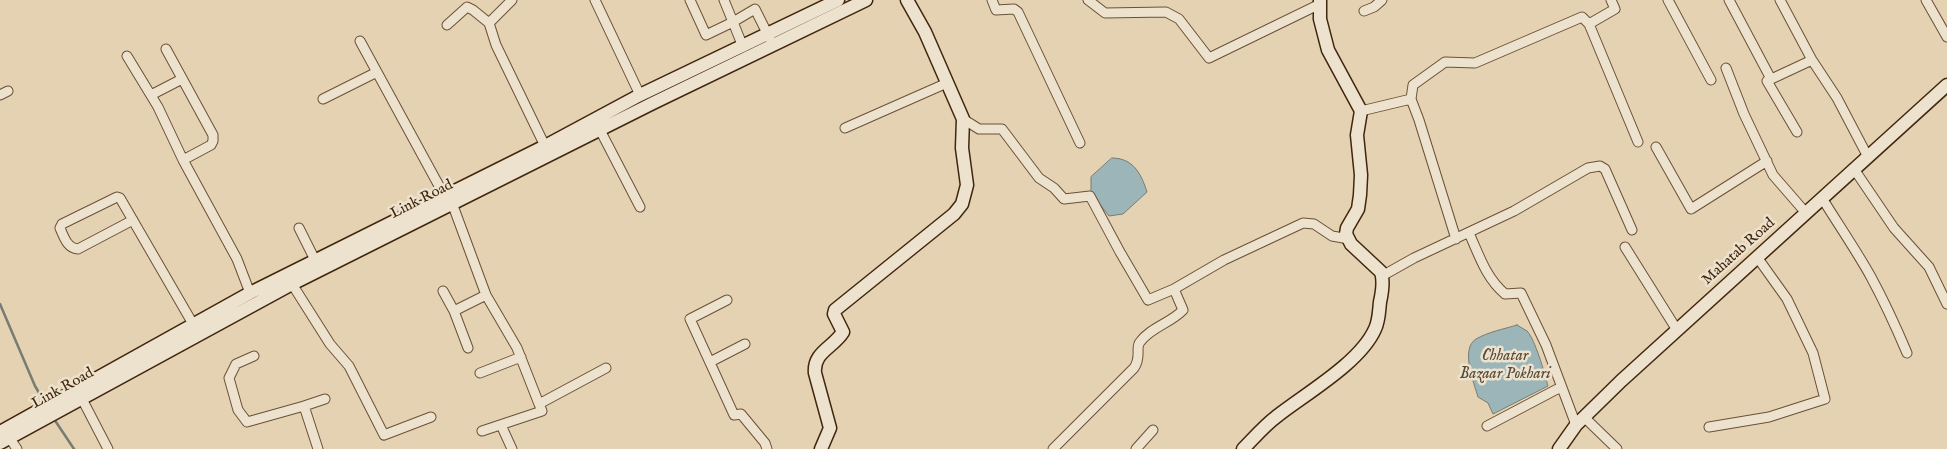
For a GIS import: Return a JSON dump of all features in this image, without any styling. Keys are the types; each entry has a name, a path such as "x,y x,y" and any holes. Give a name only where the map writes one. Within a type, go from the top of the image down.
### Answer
{"main road":[{"name":"Link Road","path":"3,437 193,324 250,293 315,260 600,130 771,40 838,0"},
{"name":"Link Road","path":"62,403 81,397 640,95 743,47 771,40 866,0"},
{"path":"821,449 830,428 814,364 820,354 843,332 834,314 835,310 959,209 966,194 967,185 962,148 963,119 925,32 907,0"},
{"path":"1243,449 1275,418 1324,382 1358,353 1368,342 1376,328 1379,316 1381,272 1355,249 1346,234 1347,228 1358,209 1360,195 1361,175 1357,135 1361,111 1328,50 1320,19 1320,2"},
{"name":"Mahatab Road","path":"1559,449 1580,421 1677,330 1947,85"}],"street":[{"path":"489,23 512,0"},
{"path":"596,0 640,95"},
{"path":"690,0 706,36 755,9"},
{"path":"724,0 743,47"},
{"path":"751,0 771,40"},
{"path":"992,0 996,10 1014,9 1018,12 1080,143"},
{"path":"1088,0 1105,13 1166,12 1179,19 1209,58 1320,2"},
{"path":"1364,11 1374,7 1382,0"},
{"path":"1590,24 1615,9 1610,0"},
{"path":"1668,0 1711,80"},
{"path":"1729,0 1771,79"},
{"path":"1780,0 1812,60 1837,98 1868,157"},
{"path":"1926,0 1947,37"},
{"path":"447,25 467,7 489,23 496,45 545,146"},
{"path":"1456,239 1411,100 1413,85 1445,62 1475,62 1582,17 1590,24 1638,142"},
{"path":"360,41 448,199 486,295 517,348 542,412 482,431"},
{"path":"166,49 213,135 211,145 183,160"},
{"path":"127,56 151,95 183,160 237,259 250,293"},
{"path":"1797,132 1767,81 1812,60"},
{"path":"1726,68 1744,114 1773,175 1806,213"},
{"path":"323,99 377,72"},
{"path":"151,95 182,79"},
{"path":"845,128 947,83"},
{"path":"1361,111 1411,100"},
{"path":"963,119 979,128 1002,129 1039,178 1054,188 1064,199 1090,196 1148,300 1174,289 1224,260 1303,223 1314,224 1332,236 1349,239"},
{"path":"600,130 640,207"},
{"path":"1656,147 1691,209 1767,162"},
{"path":"1382,276 1514,211 1581,170 1600,166 1605,169 1632,230"},
{"path":"1854,169 1894,228 1929,267 1947,304"},
{"path":"133,220 78,249 72,249 68,245 60,228 62,224 117,197 121,198 193,324"},
{"path":"1822,198 1871,277 1907,353"},
{"path":"299,228 315,260"},
{"path":"1469,233 1484,269 1494,285 1505,294 1521,293 1546,346 1560,387 1580,421 1617,449"},
{"path":"1625,246 1677,330"},
{"path":"1709,427 1769,417 1825,399 1812,353 1787,299 1757,257"},
{"path":"292,284 330,344 349,366 384,435 430,417"},
{"path":"1053,449 1134,368 1139,358 1139,342 1147,334 1183,310 1174,289"},
{"path":"443,291 454,312 468,348"},
{"path":"454,312 486,295"},
{"path":"727,300 690,319 734,415 741,414 765,442 767,449"},
{"path":"710,362 745,344"},
{"path":"254,356 236,364 229,378 238,410 247,422 325,400"},
{"path":"480,373 521,358"},
{"path":"539,404 606,368"},
{"path":"1487,426 1560,387"},
{"path":"81,397 108,449"},
{"path":"304,406 318,449"},
{"path":"501,425 512,449"},
{"path":"1136,449 1153,430"},
{"path":"3,437 17,449"}],"water":[{"path":"1112,158 1131,164 1139,173 1147,192 1123,214 1109,216 1091,193 1091,177"},
{"name":"Chhatar Bazaar Pokhari","path":"1517,325 1530,335 1548,386 1493,414 1488,403 1478,397 1471,375 1469,350 1471,344 1476,339"}],"waterway":[{"path":"0,304 35,386 45,403"},
{"path":"54,419 74,449"}]}
